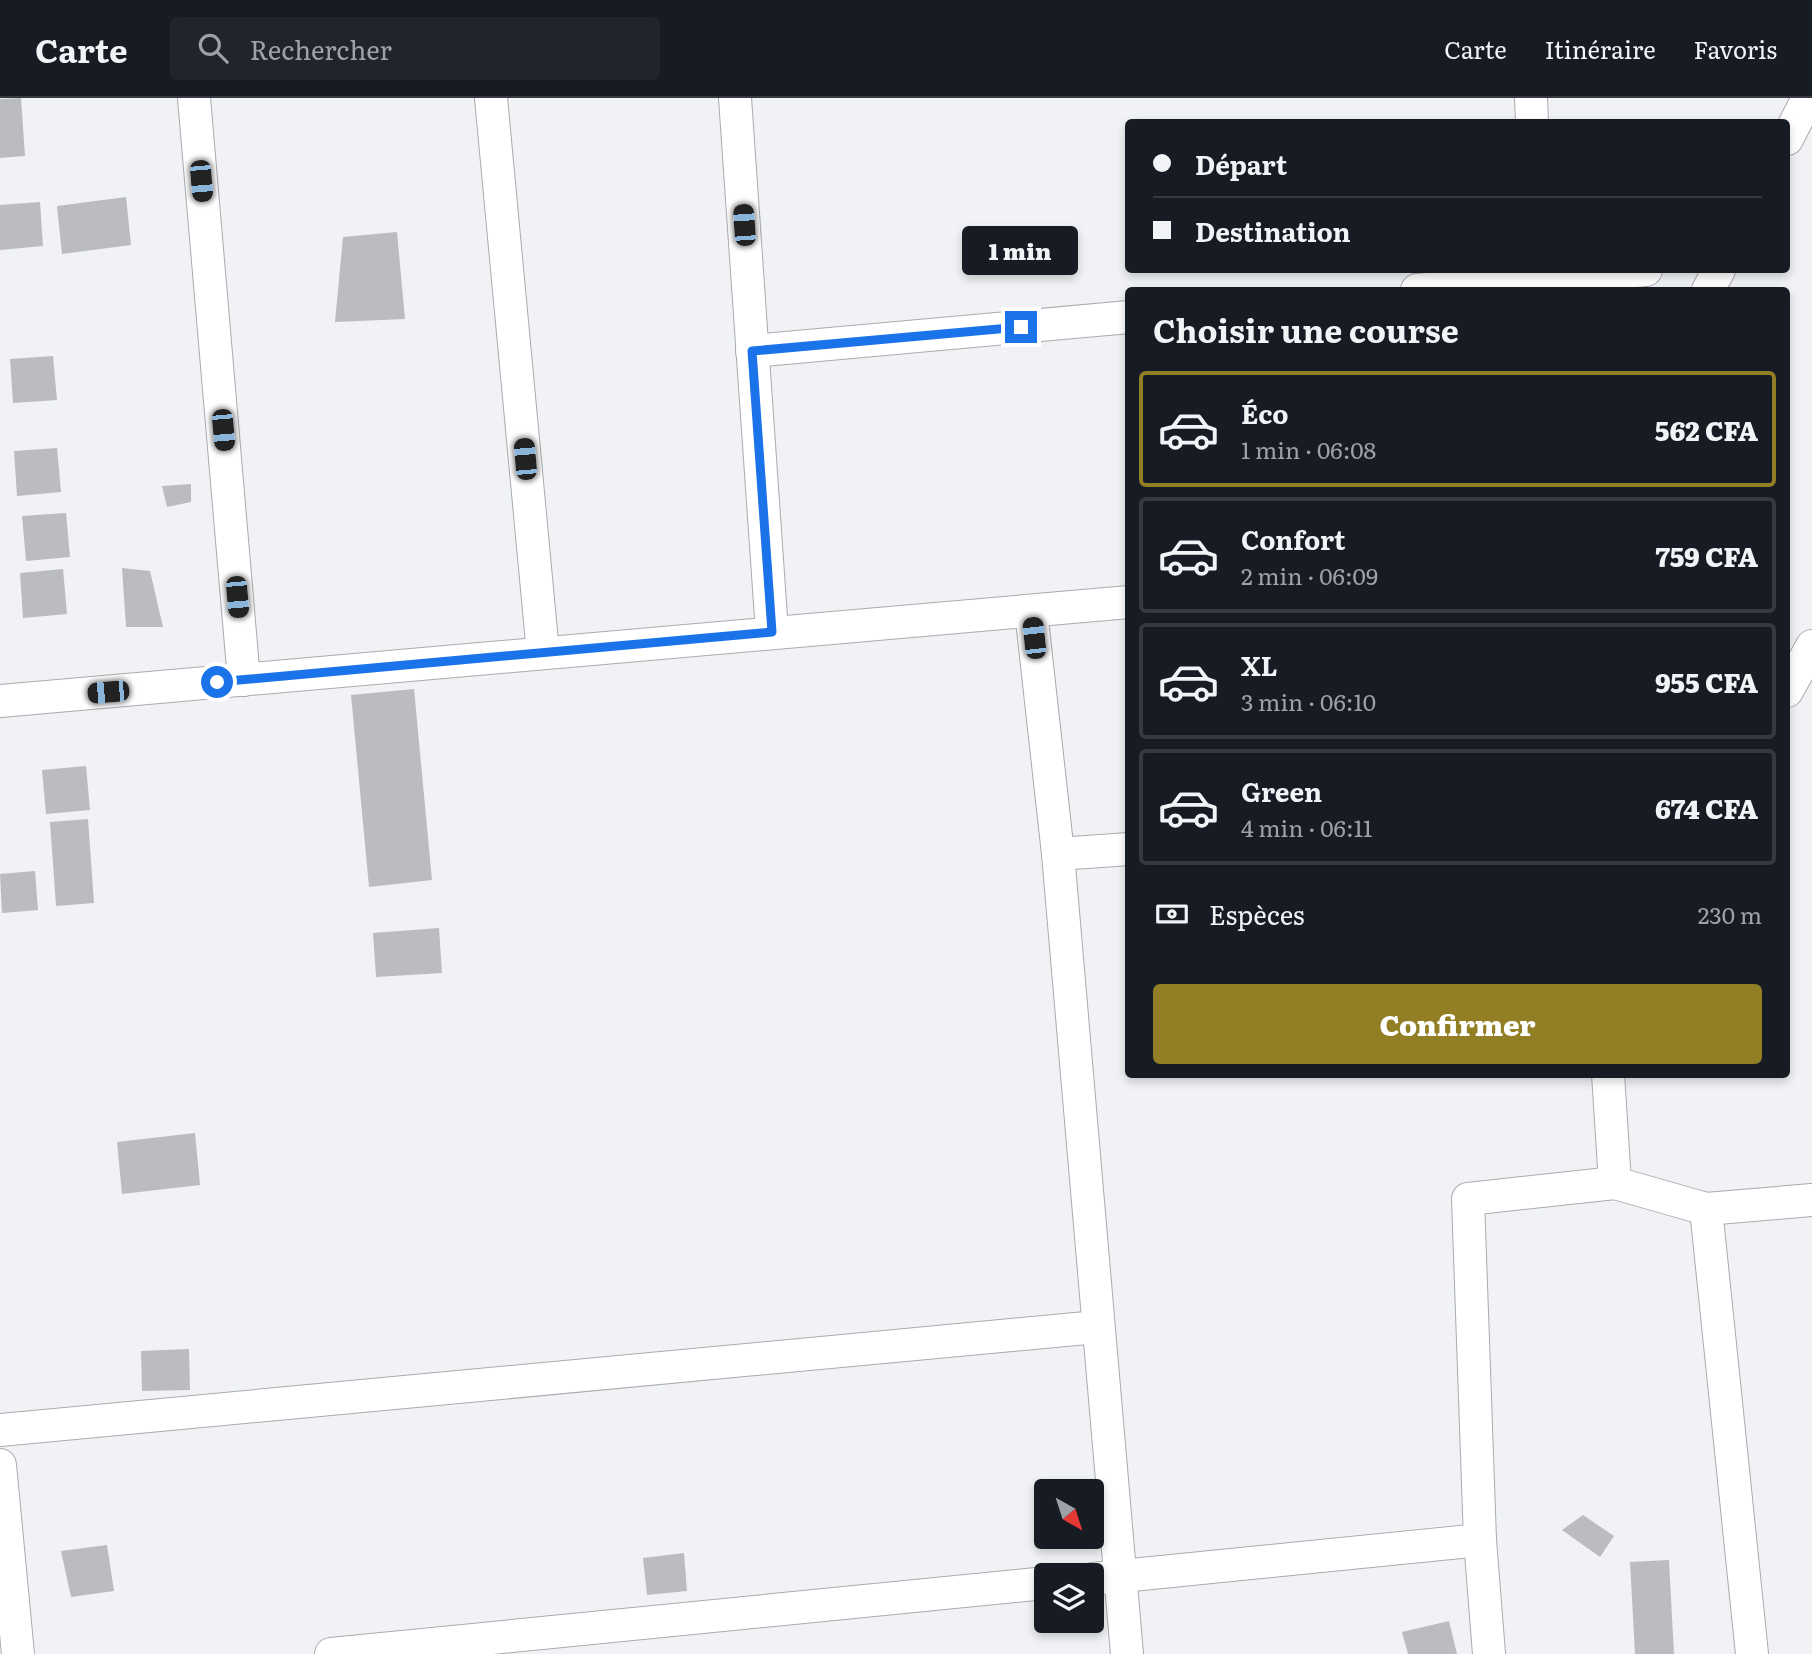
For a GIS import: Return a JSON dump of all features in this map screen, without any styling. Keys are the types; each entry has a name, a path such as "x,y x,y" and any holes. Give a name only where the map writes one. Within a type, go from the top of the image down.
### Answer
{"street":[{"path":"194,98 244,680"},
{"path":"491,98 543,653"},
{"path":"735,98 772,632"},
{"path":"1531,98 1532,119"},
{"path":"1790,133 1808,98"},
{"path":"1455,287 1616,273"},
{"path":"752,351 1125,317"},
{"path":"0,701 1125,602"},
{"path":"1031,611 1058,854 1097,1327 1106,1577 1127,1654"},
{"path":"1790,686 1812,646"},
{"path":"1058,854 1125,849"},
{"path":"1608,1078 1615,1183"},
{"path":"1489,1654 1480,1541 1468,1199 1615,1183 1706,1209 1812,1200"},
{"path":"1706,1209 1752,1654"},
{"path":"0,1430 1097,1327"},
{"path":"0,1465 18,1654"},
{"path":"1106,1577 1480,1541"},
{"path":"331,1654 1034,1584"}],"building":[{"path":"21,98 25,156 0,158 0,99"},
{"path":"126,197 131,245 62,254 57,206"},
{"path":"40,202 43,246 0,250 0,205"},
{"path":"397,232 405,319 335,322 343,237"},
{"path":"53,356 57,400 13,403 10,359"},
{"path":"57,448 61,492 17,496 14,451"},
{"path":"191,484 191,502 167,507 162,486"},
{"path":"66,513 70,557 26,561 22,516"},
{"path":"122,568 150,571 163,627 126,627"},
{"path":"63,569 67,614 23,618 20,573"},
{"path":"414,689 432,880 369,887 351,695"},
{"path":"86,766 90,810 46,814 42,770"},
{"path":"88,819 94,903 56,906 50,822"},
{"path":"35,871 38,910 2,913 0,874"},
{"path":"439,928 442,973 376,977 373,933"},
{"path":"195,1133 200,1185 122,1194 117,1142"},
{"path":"189,1349 190,1390 142,1391 141,1351"},
{"path":"1583,1515 1614,1536 1600,1557 1562,1530"},
{"path":"107,1545 114,1591 71,1597 61,1551"},
{"path":"684,1553 687,1591 647,1595 643,1558"},
{"path":"1669,1560 1674,1654 1635,1654 1630,1562"},
{"path":"1449,1621 1457,1654 1408,1654 1402,1632"}],"route":[{"path":"217,682 772,632 752,351 1021,327"}]}
